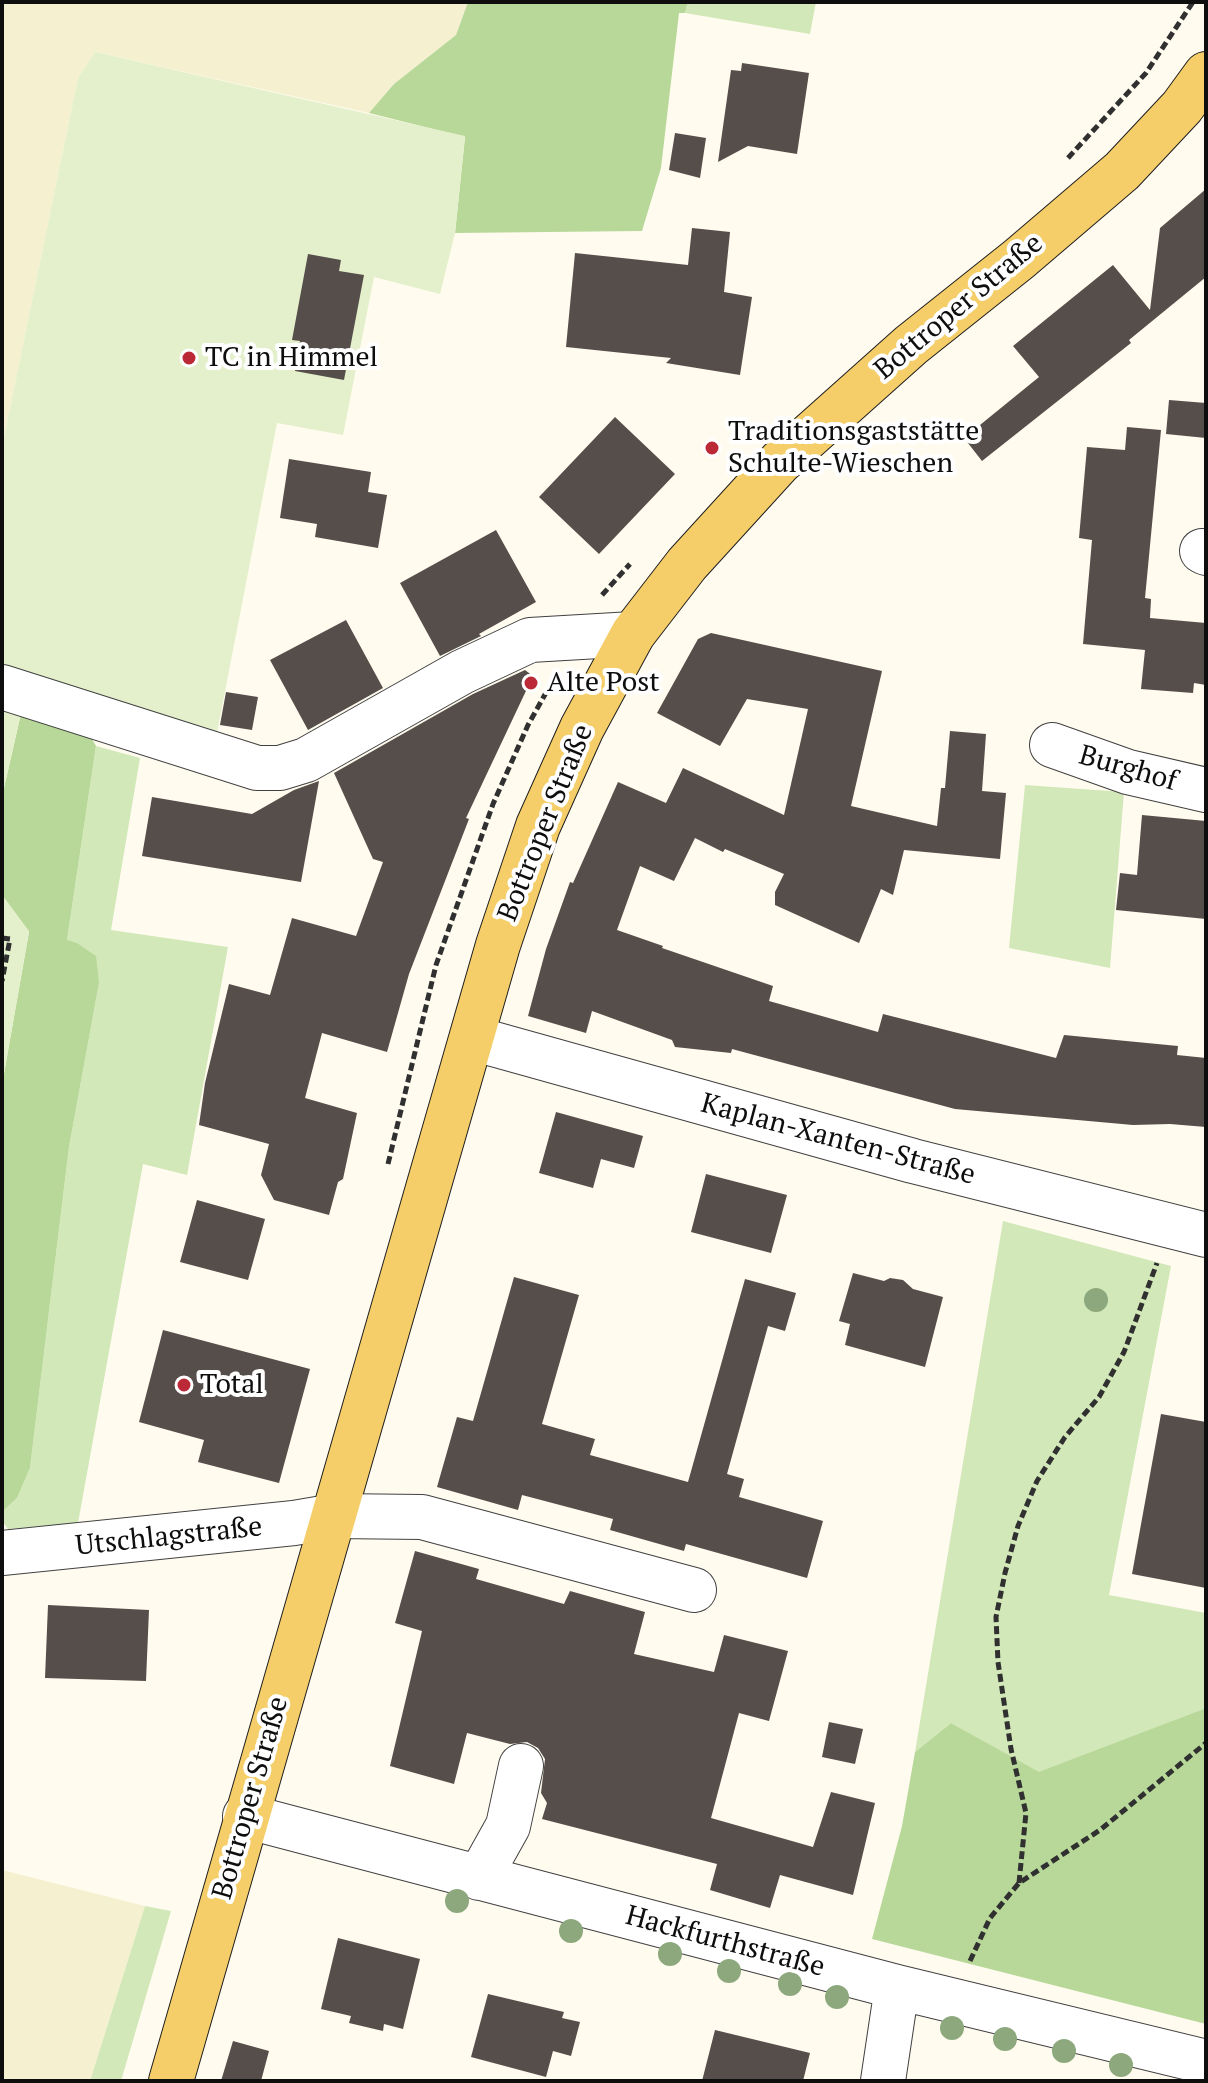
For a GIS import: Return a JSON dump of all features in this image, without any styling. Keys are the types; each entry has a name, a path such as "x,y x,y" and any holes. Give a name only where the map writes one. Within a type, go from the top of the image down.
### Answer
{"main road":[{"name":"Bottroper Straße","path":"171,2081 498,945 538,826 582,728 633,634 687,564 780,462 899,356 1122,171 1182,107 1206,74"}],"street":[{"path":"2,687 257,768 280,768 306,760 462,672 530,640 633,634"},
{"name":"Burghof","path":"1052,745 1128,772 1206,790"},
{"name":"Kaplan-Xanten-Straße","path":"472,1038 913,1161 1187,1232"},
{"path":"335,1516 422,1517 694,1590"},
{"name":"Utschlagstraße","path":"2,1553 294,1523 335,1516"},
{"path":"479,1878 508,1826 521,1766"},
{"name":"Hackfurthstraße","path":"245,1816 897,1987 1206,2062"},
{"path":"883,2081 897,1987"}],"path":[{"path":"2,938 10,939 2,981"},
{"path":"1019,1883 1026,1813 1011,1749 998,1662 996,1617 1005,1573 1018,1526 1037,1481 1065,1437 1099,1397 1124,1352 1144,1302 1187,1232"},
{"path":"951,2000 990,1918 1019,1883 1100,1830 1206,1743"}],"shaded area":[{"path":"2,2 468,2 456,35 394,84 369,113 95,52 78,78 2,447"},
{"path":"2,1870 145,1906 90,2081 2,2081"}],"green space":[{"path":"468,2 688,2 685,13 679,13 661,168 642,231 455,233 465,137 369,113 394,84 456,35"},
{"path":"688,2 816,2 810,34 685,13"},
{"name":"TC in Himmel","path":"95,52 465,136 455,233 440,294 374,277 343,435 277,423 216,738 2,665 2,447 78,78"},
{"path":"2,701 22,709 2,797"},
{"path":"22,709 88,732 96,746 67,940 96,956 99,983 69,1147 30,1468 17,1498 2,1512 2,1085 29,932 2,895 2,797"},
{"path":"96,746 140,758 111,930 228,947 187,1175 143,1164 78,1523 8,1529 2,1521 2,1512 17,1498 30,1468 69,1147 99,983 67,940"},
{"path":"1025,785 1124,792 1110,968 1009,948"},
{"path":"2,895 29,931 2,1085"},
{"path":"1003,1221 1171,1266 1109,1595 1206,1613 1206,1708 1039,1773 951,1723 915,1752"},
{"path":"1206,1708 1206,2024 872,1939 902,1826 915,1752 951,1723 1039,1772"},
{"path":"145,1906 171,1911 121,2081 90,2081"}],"building":[{"path":"742,63 809,73 797,154 748,146 718,162 731,70 741,71"},
{"path":"675,133 706,138 700,178 669,170"},
{"path":"1206,189 1206,277 1129,340 1131,343 982,461 964,438 1039,377 1013,346 1113,265 1150,310 1160,228"},
{"path":"692,228 730,232 724,292 752,297 740,375 666,363 671,358 566,347 575,253 688,265"},
{"path":"308,254 341,260 339,271 364,275 344,380 295,371 300,341 292,340"},
{"path":"1169,400 1206,403 1206,438 1166,434"},
{"path":"615,417 675,474 599,554 539,497"},
{"path":"1127,427 1161,430 1145,598 1151,599 1150,618 1206,623 1206,685 1194,683 1193,693 1141,689 1145,650 1083,644 1092,540 1079,538 1087,447 1125,450"},
{"path":"289,459 371,472 368,492 387,495 378,548 315,537 317,524 280,518"},
{"path":"496,530 536,602 479,634 481,636 440,656 400,583"},
{"path":"346,620 383,688 308,730 270,660"},
{"path":"711,633 882,671 851,806 937,826 941,788 945,788 950,731 986,734 982,791 1006,793 1000,859 904,850 893,895 881,889 859,943 775,905 775,892 784,874 725,849 723,852 695,838 674,881 640,866 617,930 773,986 769,1001 878,1032 883,1014 1056,1058 1064,1035 1178,1046 1177,1055 1206,1058 1206,1127 1133,1125 955,1109 732,1049 731,1053 675,1047 672,1040 592,1011 586,1033 528,1016 546,949 570,882 573,883 618,782 666,803 683,768 784,815 808,709 747,699 720,746 657,713 698,639"},
{"path":"525,670 533,676 466,818 469,819 409,974 387,1052 322,1033 305,1098 357,1113 343,1179 338,1182 329,1215 274,1200 261,1175 269,1144 199,1125 205,1083 229,984 270,995 292,918 356,936 383,862 373,859 334,773 473,694"},
{"path":"226,692 258,697 252,730 220,725"},
{"path":"319,781 301,882 142,856 152,797 252,814 294,790"},
{"path":"1142,815 1206,821 1206,919 1116,910 1120,873 1137,875"},
{"path":"556,1112 643,1136 634,1168 601,1159 593,1188 539,1173"},
{"path":"706,1174 787,1195 771,1253 691,1232"},
{"path":"197,1200 265,1219 248,1280 180,1262"},
{"path":"853,1273 884,1281 890,1278 903,1280 913,1289 943,1297 925,1367 845,1345 850,1324 839,1321"},
{"path":"514,1277 579,1295 542,1424 595,1439 590,1455 688,1482 745,1279 796,1293 785,1331 768,1326 727,1474 744,1479 739,1497 823,1521 807,1578 686,1544 684,1551 610,1530 613,1519 522,1495 518,1510 437,1487 457,1417 473,1421"},
{"path":"163,1330 310,1369 279,1483 198,1462 204,1440 139,1422"},
{"path":"1161,1414 1206,1422 1206,1588 1132,1574"},
{"path":"415,1551 479,1569 476,1579 564,1604 570,1591 645,1612 634,1654 714,1672 724,1635 788,1651 769,1721 739,1713 711,1818 813,1847 831,1792 875,1803 853,1895 780,1875 770,1908 710,1890 717,1864 542,1819 547,1803 541,1793 545,1759 538,1748 527,1742 510,1744 467,1733 454,1784 390,1766 422,1631 395,1623"},
{"path":"48,1605 149,1610 146,1681 45,1678"},
{"path":"829,1722 863,1729 855,1764 822,1757"},
{"path":"338,1938 420,1959 403,2029 384,2024 383,2031 349,2023 351,2016 321,2009"},
{"path":"488,1994 564,2012 562,2018 580,2022 571,2056 553,2051 546,2077 471,2057"},
{"path":"715,2030 810,2053 803,2081 702,2081"},
{"path":"233,2041 269,2051 261,2081 221,2081"}],"place":[{"name":"TC in Himmel","path":"189,358"},
{"name":"Traditionsgaststätte Schulte-Wieschen","path":"712,448"},
{"name":"Alte Post","path":"531,683"},
{"name":"Total","path":"184,1385"}]}
